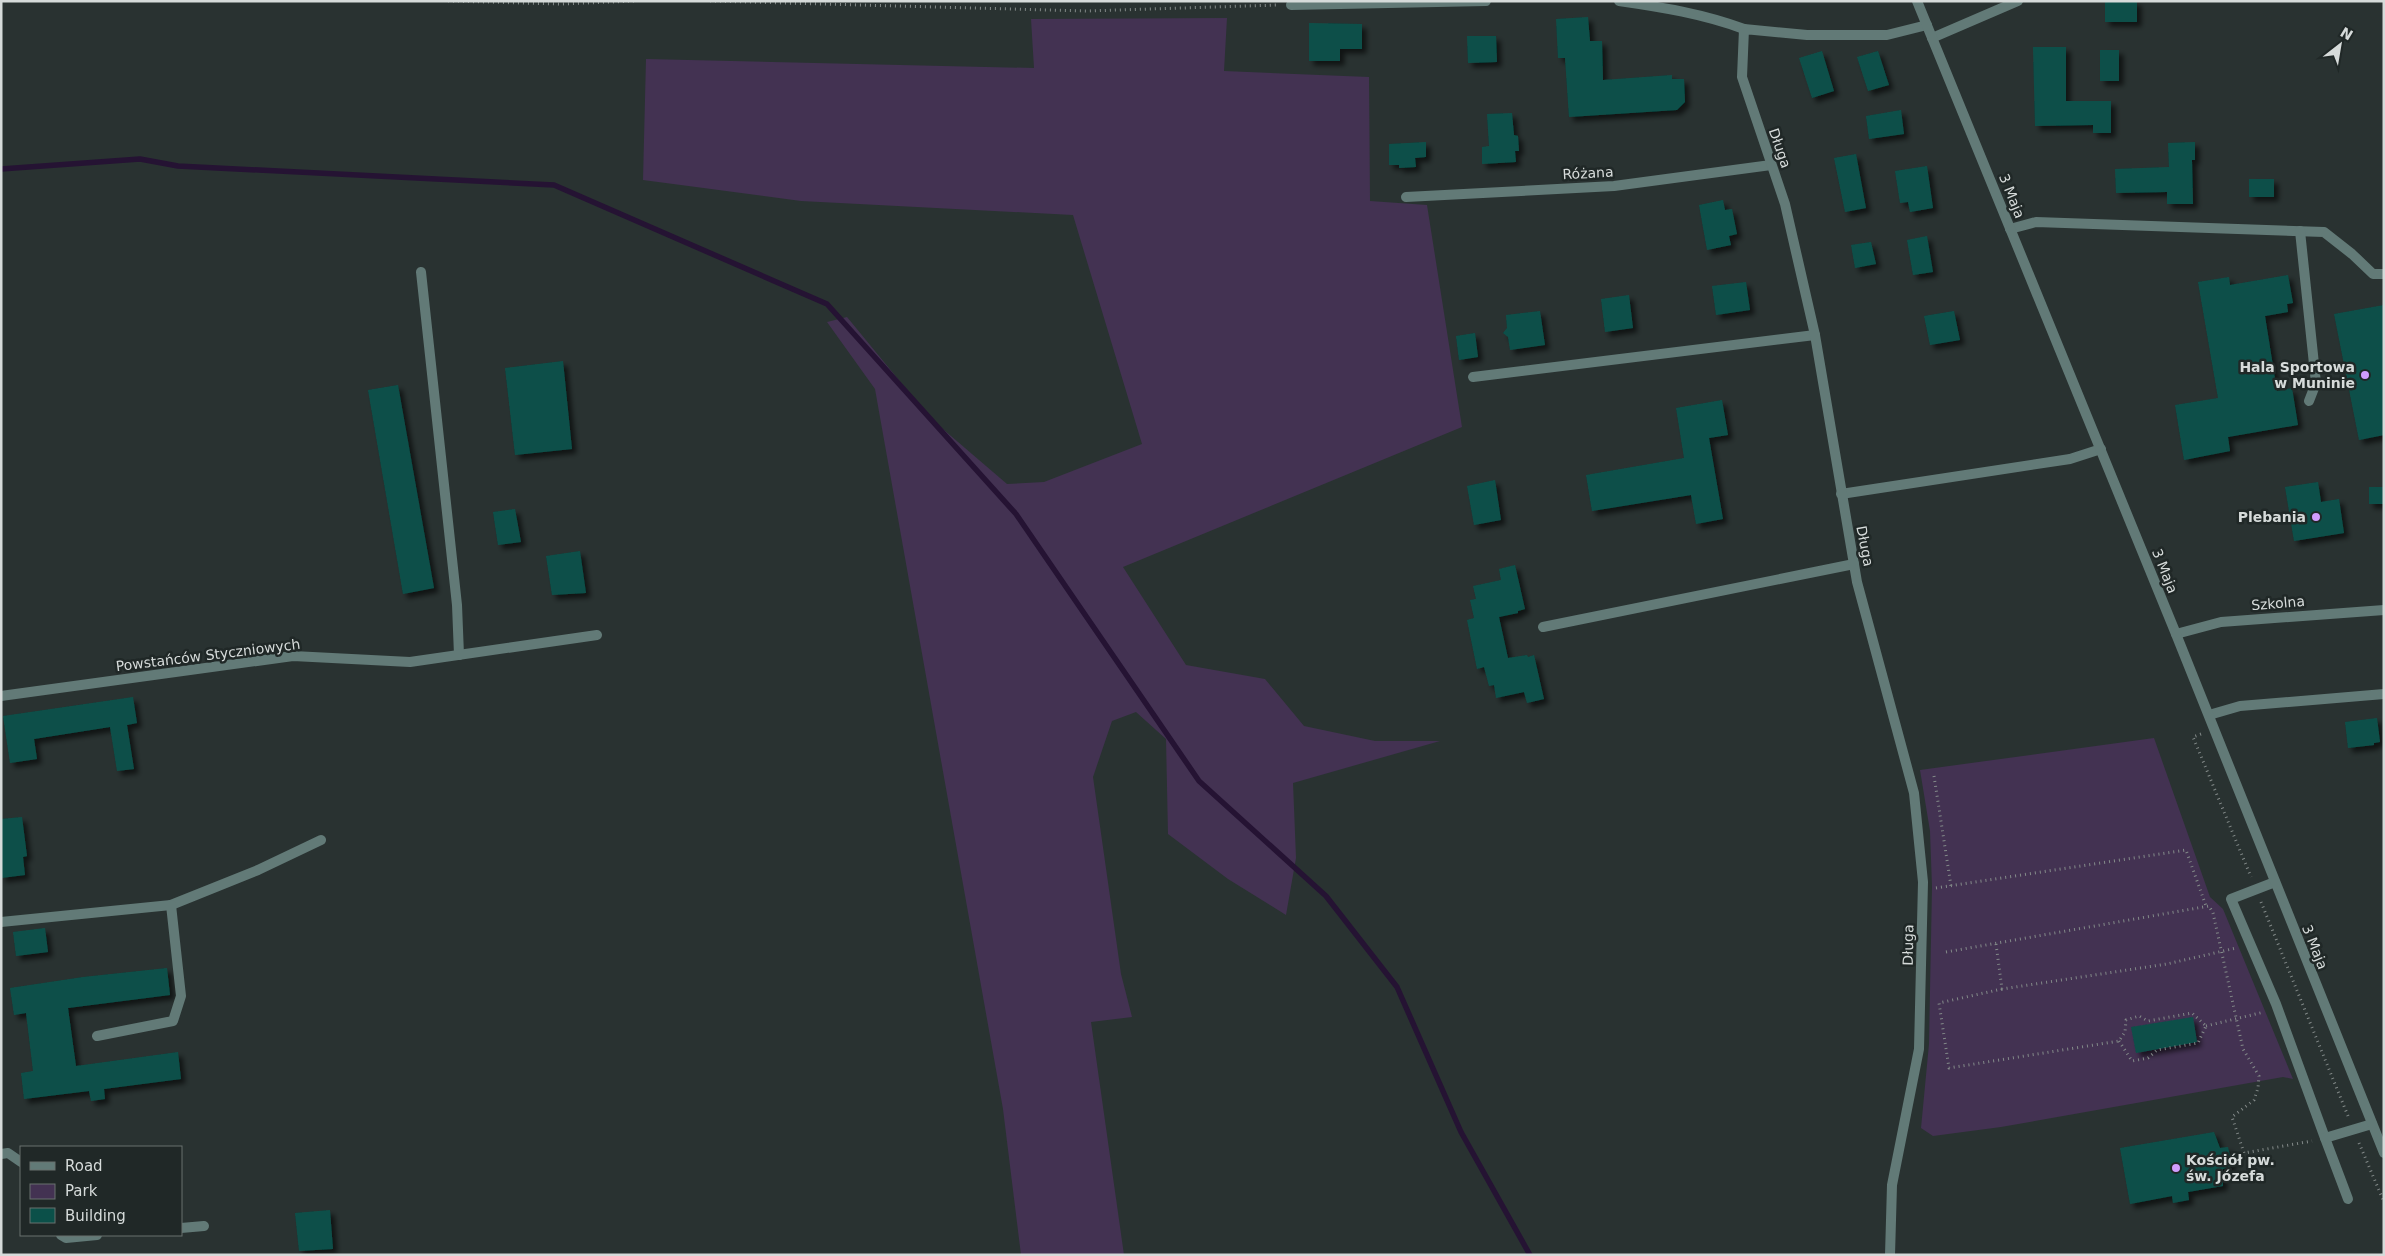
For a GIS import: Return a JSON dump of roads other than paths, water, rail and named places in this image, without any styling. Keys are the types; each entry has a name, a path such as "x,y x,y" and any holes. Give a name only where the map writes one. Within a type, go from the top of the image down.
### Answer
{"street":[{"path":"1291,5 1486,1"},
{"path":"1619,1 1660,7 1726,22 1744,29 1807,35 1887,35 1927,26"},
{"name":"3 Maja","path":"1917,1 2176,634 2384,1153"},
{"path":"1932,38 1961,28 2018,1"},
{"name":"Długa","path":"1744,29 1742,77 1786,204 1815,335 1854,564 1914,793 1923,890 1919,1049 1892,1185 1890,1255"},
{"name":"Różana","path":"1406,196 1614,186 1771,165"},
{"path":"2010,229 2036,222 2324,232 2352,254 2373,274 2384,274"},
{"path":"2300,231 2316,383 2309,401"},
{"path":"421,272 457,605 459,655"},
{"path":"1473,377 1815,335"},
{"path":"1841,494 2070,458 2100,449"},
{"path":"1543,627 1854,564"},
{"name":"Szkolna","path":"2176,634 2221,622 2384,610"},
{"name":"Powstańców Styczniowych","path":"1,696 294,656 410,662 597,635"},
{"path":"2208,715 2240,706 2384,694"},
{"path":"1,922 171,905 258,870 321,840"},
{"path":"2275,882 2230,899 2277,1008 2348,1199"},
{"path":"97,1036 173,1021 181,996 171,905"},
{"path":"2325,1138 2372,1124"},
{"path":"1,1154 8,1153 20,1161"},
{"path":"182,1228 204,1226"},
{"path":"63,1236 66,1238 87,1236"}],"waterway":[{"path":"1,169 140,159 178,166 554,185 827,304 1016,514 1199,781 1326,896 1397,987 1461,1132 1530,1255"}],"place":[{"name":"Hala Sportowa w Muninie","path":"2365,375"},
{"name":"Plebania","path":"2316,517"},
{"name":"Kościół pw. św. Józefa","path":"2176,1168"}]}
